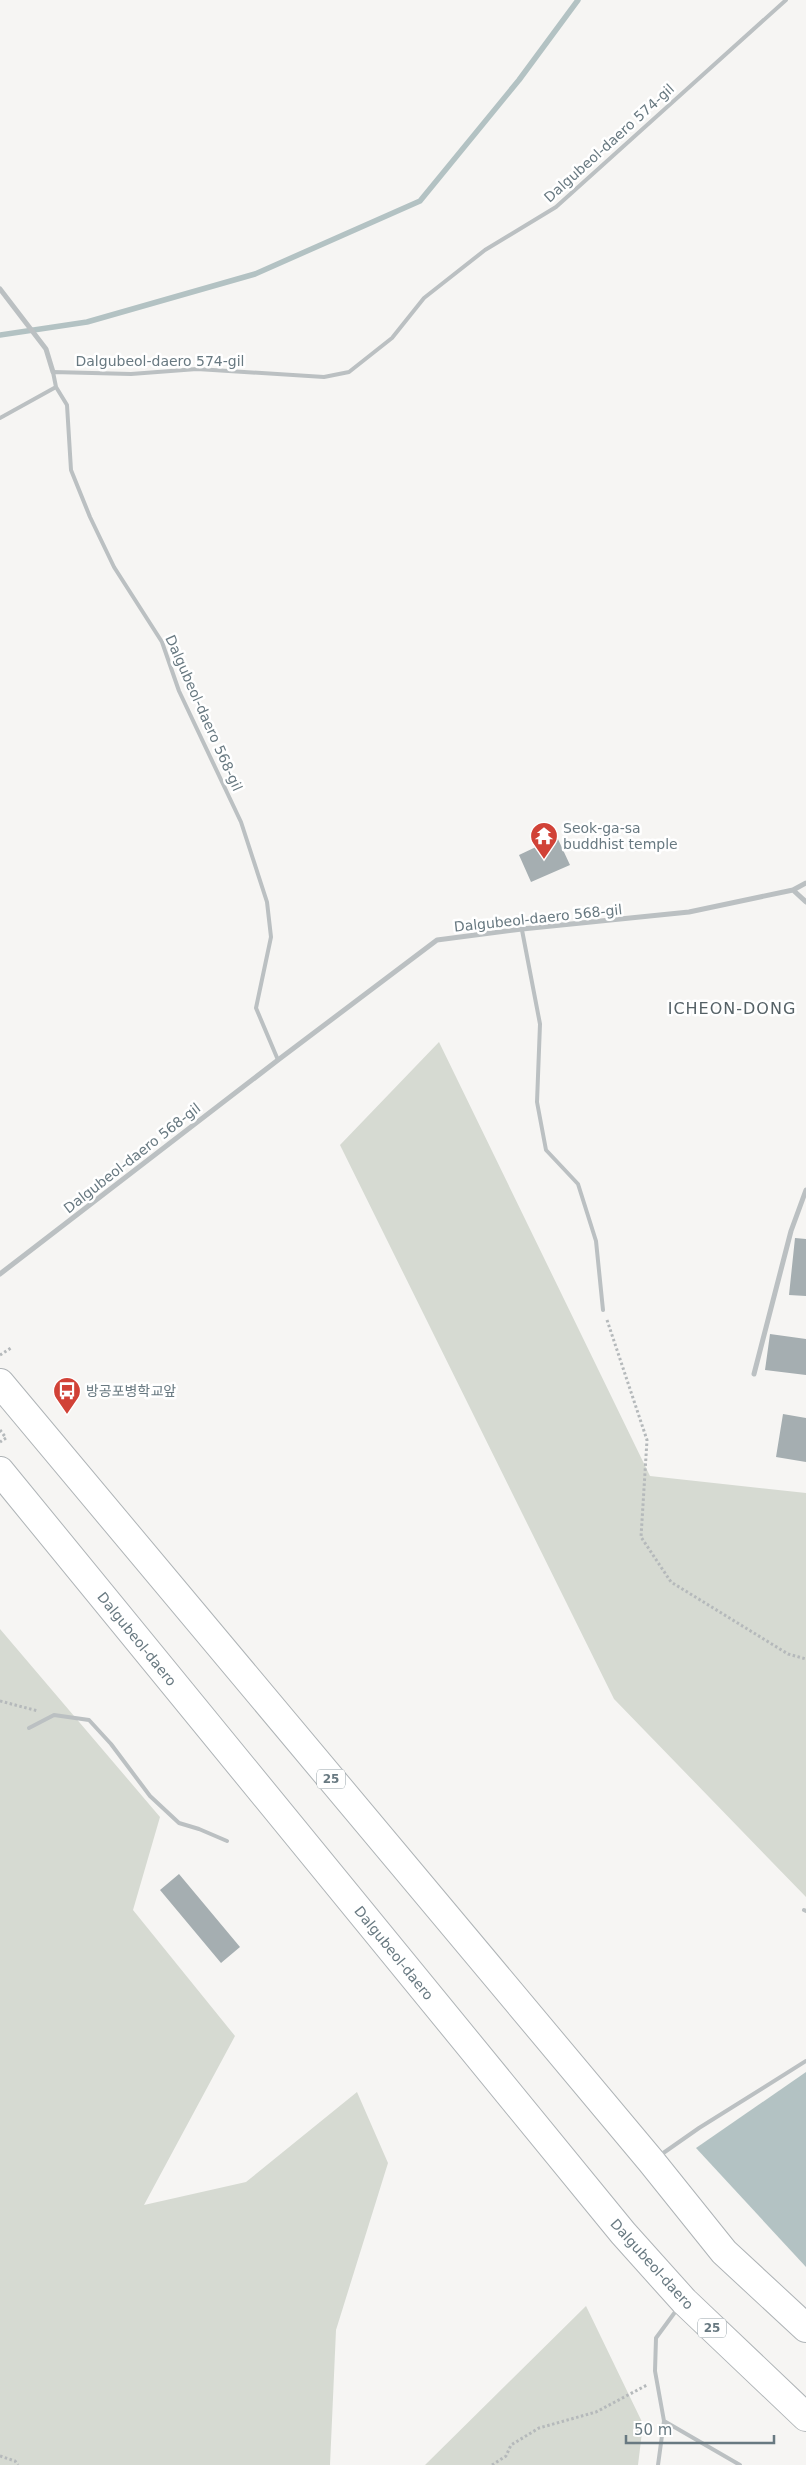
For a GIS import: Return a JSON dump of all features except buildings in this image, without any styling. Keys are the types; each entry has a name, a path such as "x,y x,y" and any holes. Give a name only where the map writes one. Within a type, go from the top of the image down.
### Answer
{"main road":[{"name":"25","path":"0,1383 657,2169 724,2252 806,2328"},
{"name":"Dalgubeol-daero","path":"0,1471 623,2233 684,2300 806,2417"}],"street":[{"path":"0,289 46,349 53,372"},
{"name":"Dalgubeol-daero 568-gil","path":"0,1274 278,1060 438,940 689,912 793,890 806,884"},
{"path":"793,890 806,902"},
{"path":"754,1374 791,1230 806,1190"}],"lane":[{"name":"Dalgubeol-daero 574-gil","path":"53,372 131,374 197,370 324,378 349,372 392,338 424,298 485,250 556,207 786,0"},
{"path":"0,418 56,387 53,372"},
{"name":"Dalgubeol-daero 568-gil","path":"56,387 67,405 71,470 90,517 114,567 162,642 179,691 241,822 267,902 271,938 256,1008 278,1060"},
{"path":"522,930 540,1024 537,1102 546,1150 578,1184 596,1241 604,1310"},
{"path":"29,1728 54,1715 89,1720 111,1744 150,1796 179,1823 199,1828 227,1841"},
{"path":"657,2169 699,2128 806,2061"},
{"path":"658,2465 664,2422 656,2380 656,2338 684,2300"},
{"path":"664,2422 740,2465"}],"path":[{"path":"604,1310 647,1440 641,1537 671,1582 788,1654 806,1660"},
{"path":"0,1355 11,1348"},
{"path":"0,1430 6,1438 0,1442"},
{"path":"0,1701 54,1715"},
{"path":"492,2465 506,2456 511,2445 539,2428 596,2412 656,2380"},
{"path":"0,2456 18,2465"}],"shaded area":[{"path":"439,1042 650,1476 806,1493 806,1897 614,1699 340,1145"},
{"path":"0,1629 160,1817 133,1910 235,2036 144,2205 246,2182 357,2092 388,2163 336,2330 330,2465 0,2465"},
{"path":"806,2072 806,2267 696,2148"},
{"path":"586,2306 643,2424 638,2465 425,2465"}],"waterway":[{"path":"0,335 87,322 255,274 420,201 519,80 578,0"}],"place":[{"name":"Seok-ga-sa buddhist temple","path":"544,860"},
{"name":"방공포병학교앞","path":"67,1415"}],"district":[{"name":"ICHEON-DONG","path":"732,1008"}]}
